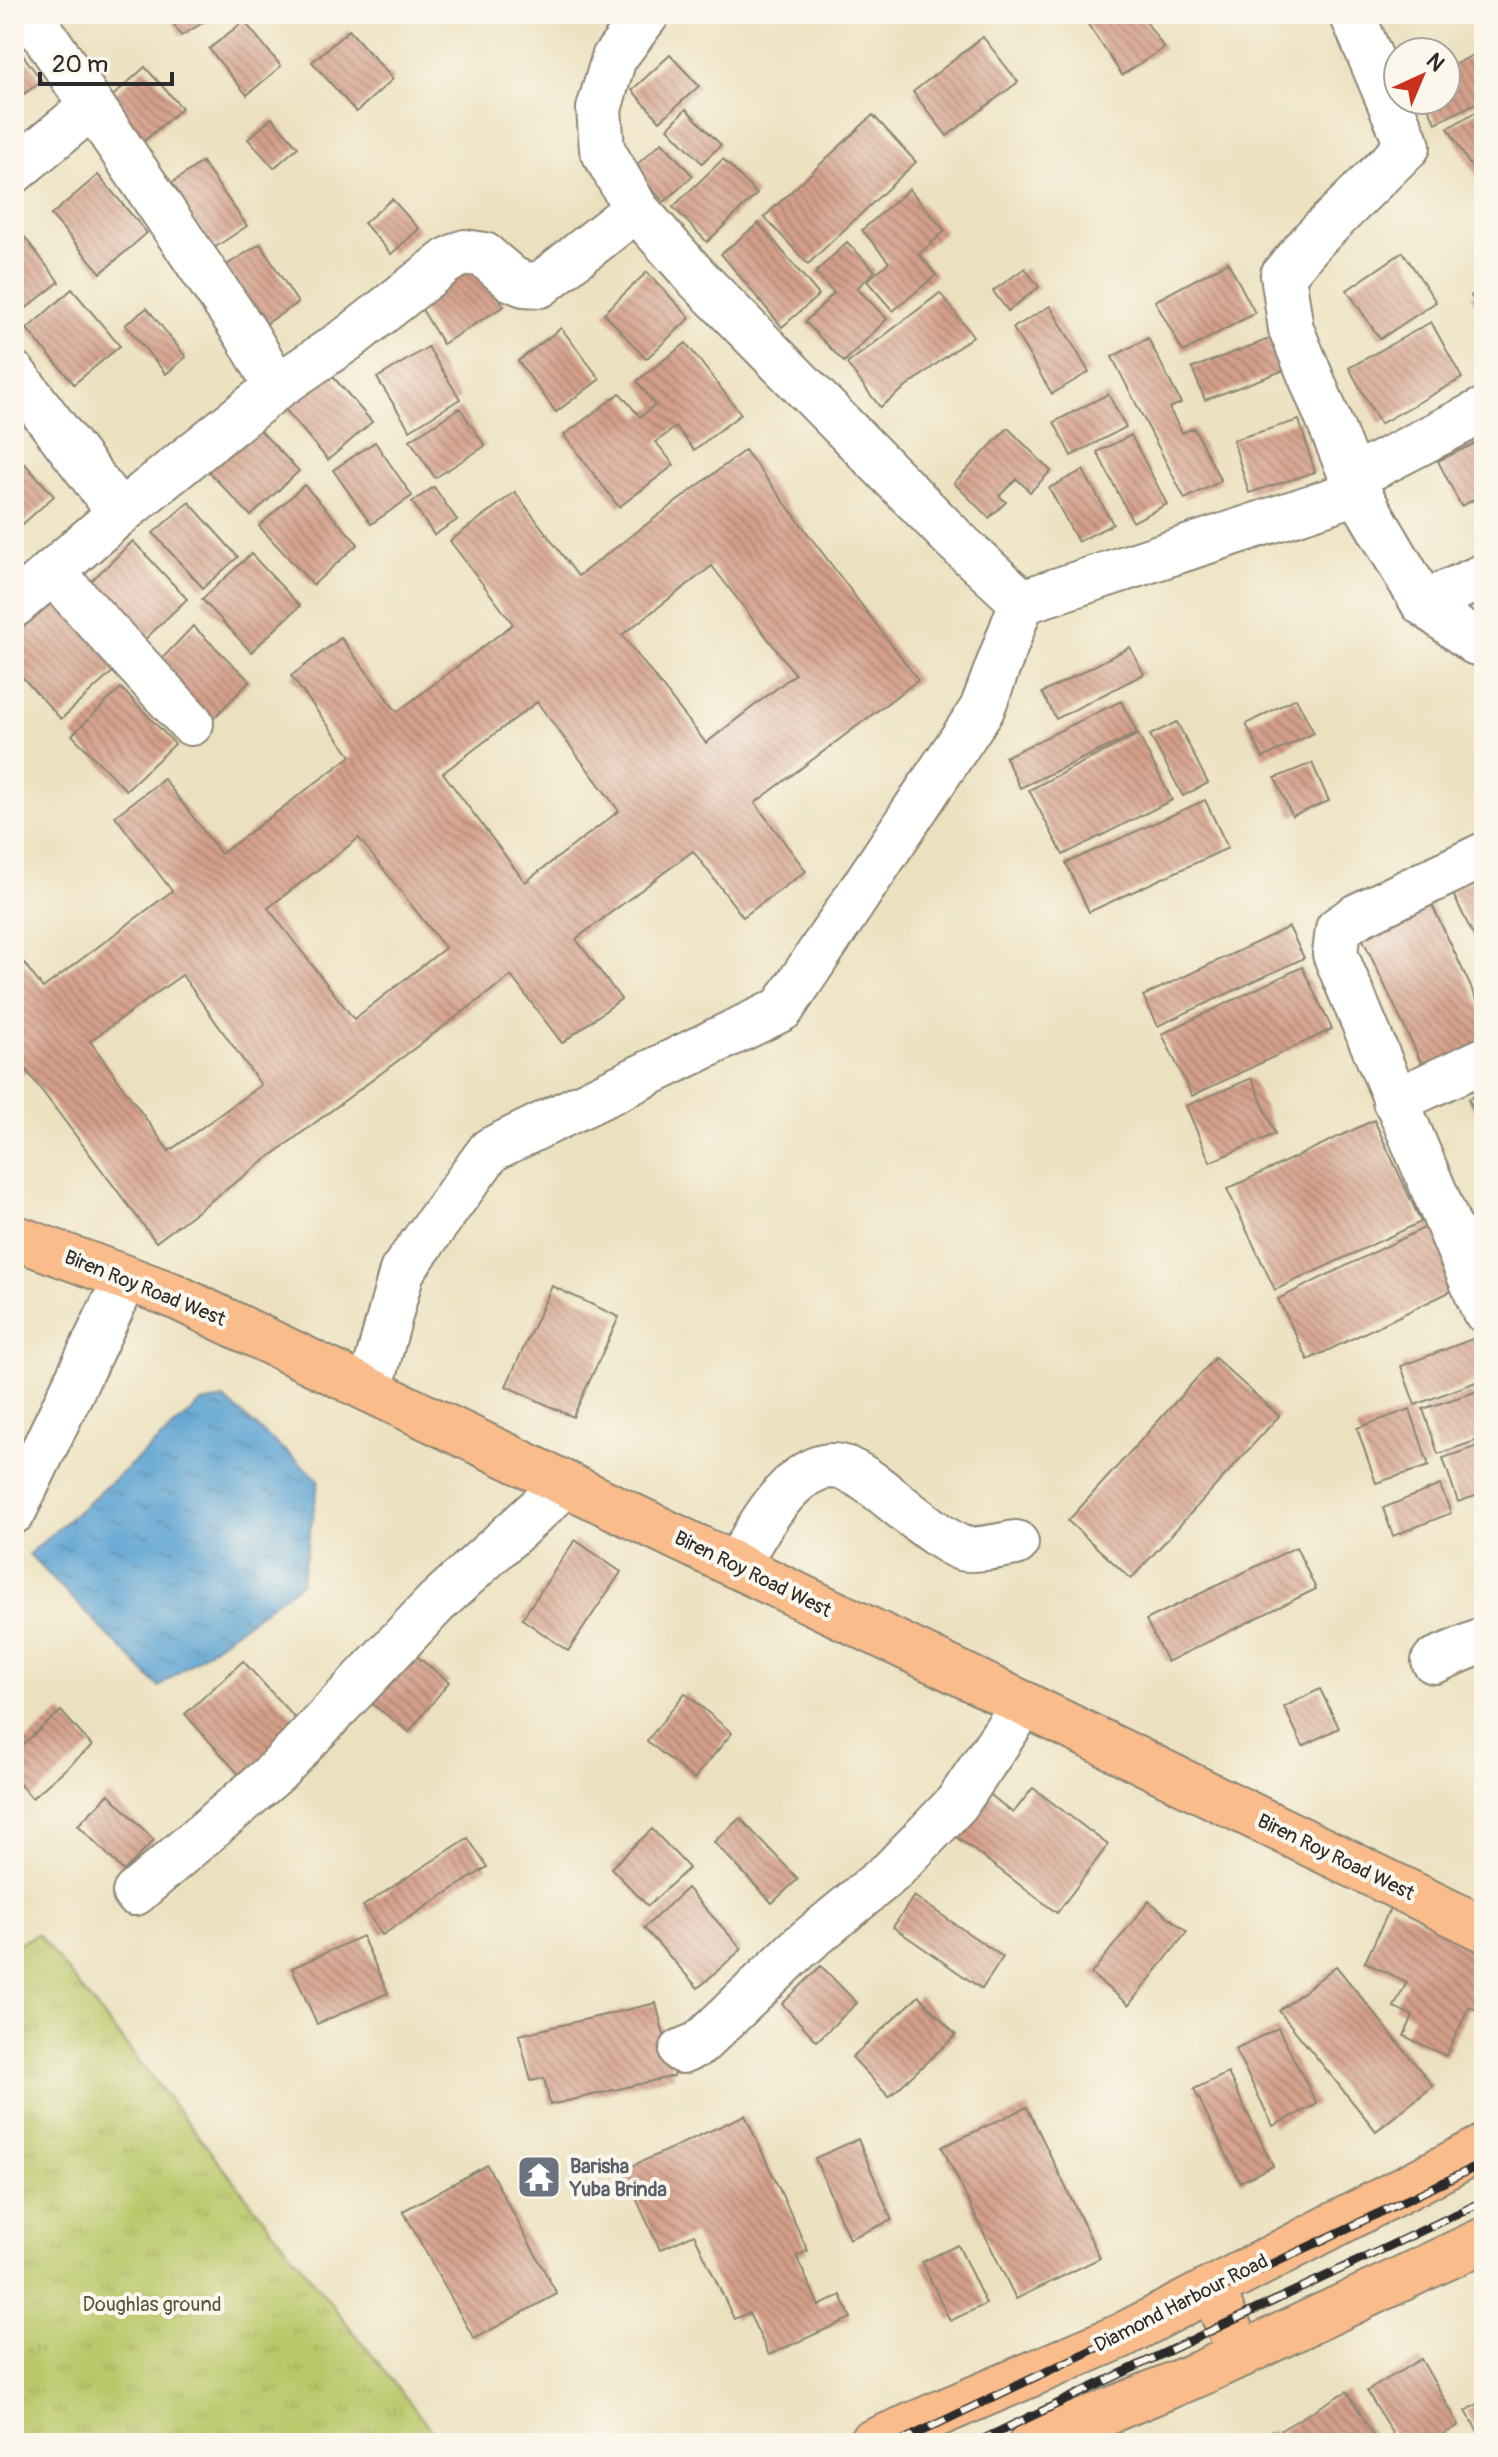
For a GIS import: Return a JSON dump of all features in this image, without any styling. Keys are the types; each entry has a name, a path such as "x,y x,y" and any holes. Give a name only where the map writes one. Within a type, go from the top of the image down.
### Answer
{"main road":[{"name":"Biren Roy Road West","path":"14,1237 172,1295 1024,1704 1484,1929"},
{"name":"Diamond Harbour Road","path":"870,2443 1121,2336 1484,2147"},
{"path":"1031,2443 1241,2355 1484,2240"},
{"path":"1212,2289 1241,2355"}],"street":[{"path":"30,14 246,334 277,387"},
{"path":"647,14 614,58 599,109 602,149 636,209 697,278 955,540 1022,602"},
{"path":"1352,14 1408,146 1313,240 1283,275 1291,329 1355,485 1423,603 1476,643 1484,644"},
{"path":"14,171 92,106"},
{"path":"14,605 120,513 277,387 349,338 456,256 465,252 484,255 512,279 540,285 636,209"},
{"path":"14,374 120,513"},
{"path":"1022,602 1355,485 1484,410"},
{"path":"52,572 191,723"},
{"path":"1423,603 1484,576"},
{"path":"370,1390 402,1271 490,1150 782,1009 982,709 1022,602"},
{"path":"1484,855 1357,916 1338,929 1335,954 1484,1310"},
{"path":"1395,1101 1484,1060"},
{"path":"14,1511 126,1278"},
{"path":"737,1566 761,1522 784,1494 808,1473 831,1466 849,1469 963,1550 1016,1543"},
{"path":"135,1893 276,1772 436,1603 565,1485"},
{"path":"1434,1661 1484,1640"},
{"path":"682,2051 699,2044 799,1948 892,1871 957,1803 1024,1704"}],"green space":[{"name":"Doughlas ground","path":"38,1934 442,2443 14,2443 14,1945"}],"water":[{"path":"224,1399 319,1480 301,1583 159,1687 29,1554 201,1403"}],"building":[{"path":"167,14 217,14 181,36"},
{"path":"1081,14 1141,14 1164,48 1122,75"},
{"path":"244,21 281,66 247,95 209,49"},
{"path":"349,30 393,79 356,112 312,62"},
{"path":"983,37 1018,82 947,136 913,92"},
{"path":"14,43 42,81 14,101"},
{"path":"1475,54 1484,72 1484,99 1462,110 1462,61"},
{"path":"670,55 699,86 660,121 632,90"},
{"path":"145,67 182,108 143,142 106,102"},
{"path":"1484,107 1484,189 1448,128"},
{"path":"686,109 721,145 702,163 668,128"},
{"path":"873,115 916,162 808,264 764,217"},
{"path":"1432,116 1450,116 1436,123"},
{"path":"272,118 298,147 274,168 248,139"},
{"path":"662,142 693,176 664,202 633,168"},
{"path":"723,159 757,194 707,242 673,207"},
{"path":"202,162 247,226 214,248 169,185"},
{"path":"98,175 147,233 101,273 51,215"},
{"path":"909,189 945,231 919,254 936,275 893,311 867,281 889,262 862,230"},
{"path":"392,199 419,229 391,254 364,223"},
{"path":"759,223 819,295 782,327 721,254"},
{"path":"23,235 59,282 14,318 14,243"},
{"path":"847,242 875,271 857,288 887,319 844,362 805,322 834,293 815,273"},
{"path":"260,244 298,303 264,325 225,266"},
{"path":"1403,252 1436,302 1380,339 1347,290"},
{"path":"475,261 504,306 443,344 415,298"},
{"path":"1228,262 1255,313 1183,352 1155,301"},
{"path":"1025,268 1039,287 1008,311 993,291"},
{"path":"647,272 690,318 646,359 604,313"},
{"path":"1484,287 1484,316 1471,296"},
{"path":"72,289 120,346 74,384 27,329"},
{"path":"940,293 973,336 880,407 847,364"},
{"path":"1050,306 1089,372 1052,394 1013,328"},
{"path":"147,308 186,357 166,374 125,325"},
{"path":"1431,322 1462,378 1380,424 1349,368"},
{"path":"561,328 600,379 556,412 518,361"},
{"path":"1277,336 1290,368 1205,400 1192,368"},
{"path":"1148,338 1181,403 1169,408 1182,433 1194,428 1221,481 1185,499 1112,357"},
{"path":"686,343 741,414 694,450 676,427 656,442 674,465 619,507 564,435 620,393 640,417 655,405 637,381"},
{"path":"428,347 460,399 410,430 377,378"},
{"path":"328,371 372,422 328,460 284,408"},
{"path":"1108,394 1126,427 1071,456 1054,422"},
{"path":"460,408 485,446 435,478 410,440"},
{"path":"1299,420 1315,472 1249,493 1233,440"},
{"path":"253,423 299,471 251,516 206,469"},
{"path":"1008,428 1051,471 1030,492 1017,479 999,496 1006,502 989,518 954,483"},
{"path":"1131,435 1167,504 1133,522 1097,452"},
{"path":"1484,439 1484,495 1461,506 1438,461"},
{"path":"375,442 412,496 371,524 333,470"},
{"path":"745,450 918,680 755,803 806,871 743,917 693,851 576,939 621,999 562,1043 511,976 156,1242 27,1071 14,1081 14,950 43,988 172,891 115,816 164,779 221,854 351,756 291,676 341,638 397,712 513,624 450,541 515,492 578,576","holes":["712,566 795,674 706,743 622,635","537,702 619,811 525,882 443,773","359,838 445,948 354,1019 268,908","182,975 261,1085 169,1151 90,1041"]},
{"path":"14,452 54,496 14,532"},
{"path":"1083,470 1113,524 1078,542 1049,488"},
{"path":"304,485 358,544 313,585 259,526"},
{"path":"434,487 457,520 434,535 412,502"},
{"path":"189,502 238,557 203,588 153,533"},
{"path":"133,541 187,599 139,645 84,588"},
{"path":"251,554 300,606 251,652 202,599"},
{"path":"55,598 118,667 61,719 14,668 14,635"},
{"path":"193,626 250,681 211,721 155,666"},
{"path":"1130,647 1144,674 1056,719 1042,693"},
{"path":"121,688 175,744 126,790 72,735"},
{"path":"1296,698 1314,733 1263,758 1246,724"},
{"path":"1121,701 1137,733 1020,788 1005,757"},
{"path":"1177,722 1208,783 1183,796 1150,735"},
{"path":"1138,734 1172,800 1063,855 1029,790"},
{"path":"1312,763 1329,801 1292,816 1275,778"},
{"path":"1205,800 1228,848 1089,912 1066,863"},
{"path":"1484,874 1484,957 1451,890"},
{"path":"1427,894 1484,1015 1484,1048 1427,1075 1357,927"},
{"path":"1289,927 1304,958 1158,1026 1143,996"},
{"path":"1302,967 1332,1029 1192,1096 1162,1034"},
{"path":"1252,1078 1275,1134 1210,1162 1186,1106"},
{"path":"1484,1091 1484,1131 1468,1099"},
{"path":"1374,1120 1421,1222 1275,1290 1227,1189"},
{"path":"1432,1224 1462,1286 1308,1360 1278,1299"},
{"path":"552,1286 619,1317 573,1417 506,1386"},
{"path":"1475,1338 1484,1360 1484,1379 1415,1405 1401,1366"},
{"path":"1215,1358 1279,1416 1131,1579 1068,1521"},
{"path":"1484,1389 1484,1438 1438,1454 1423,1409"},
{"path":"1410,1409 1429,1466 1376,1483 1357,1428"},
{"path":"1484,1444 1484,1493 1458,1502 1443,1458"},
{"path":"1440,1485 1451,1513 1393,1536 1383,1508"},
{"path":"575,1540 621,1572 568,1651 522,1619"},
{"path":"1296,1547 1316,1589 1167,1662 1146,1620"},
{"path":"410,1651 449,1682 409,1732 370,1702"},
{"path":"243,1661 302,1726 243,1779 185,1714"},
{"path":"1320,1689 1339,1728 1303,1746 1284,1707"},
{"path":"685,1693 732,1733 694,1779 647,1741"},
{"path":"61,1711 92,1746 32,1798 14,1778 14,1752"},
{"path":"1033,1788 1108,1845 1057,1913 954,1835 987,1792 1013,1813"},
{"path":"109,1794 154,1840 124,1871 78,1825"},
{"path":"740,1818 798,1879 772,1903 714,1842"},
{"path":"652,1829 689,1868 648,1906 611,1868"},
{"path":"468,1838 487,1867 382,1935 363,1906"},
{"path":"687,1888 742,1949 698,1988 644,1928"},
{"path":"914,1896 1003,1957 982,1989 893,1927"},
{"path":"1149,1901 1187,1932 1129,2005 1091,1974"},
{"path":"1391,1906 1484,1950 1484,2010 1469,2007 1446,2056 1404,2036 1413,2016 1394,2007 1407,1982 1365,1962"},
{"path":"362,1936 388,1993 317,2024 292,1968"},
{"path":"821,1966 857,2003 817,2041 782,2004"},
{"path":"1336,1966 1433,2086 1376,2131 1279,2011"},
{"path":"919,1996 956,2035 889,2097 852,2057"},
{"path":"656,2003 674,2076 550,2105 544,2078 531,2081 519,2035"},
{"path":"1278,2028 1317,2104 1273,2126 1235,2049"},
{"path":"1228,2073 1273,2166 1240,2182 1194,2089"},
{"path":"1027,2107 1100,2258 1016,2299 942,2147"},
{"path":"745,2115 808,2251 796,2256 819,2306 841,2295 851,2318 769,2355 749,2313 734,2319 694,2234 660,2250 623,2170"},
{"path":"858,2139 892,2220 849,2239 815,2158"},
{"path":"487,2165 557,2294 474,2339 403,2211"},
{"path":"958,2245 986,2304 950,2321 922,2262"},
{"path":"1421,2359 1459,2425 1429,2443 1398,2443 1367,2391"},
{"path":"1347,2391 1378,2443 1289,2443 1281,2430"},
{"path":"1484,2400 1484,2442 1466,2411"},
{"path":"1272,2430 1280,2443 1250,2443"}],"railway":[{"path":"897,2443 1484,2163"},
{"path":"975,2443 1484,2201"}],"place":[{"name":"Barisha Yuba Brinda","path":"539,2177"}]}
